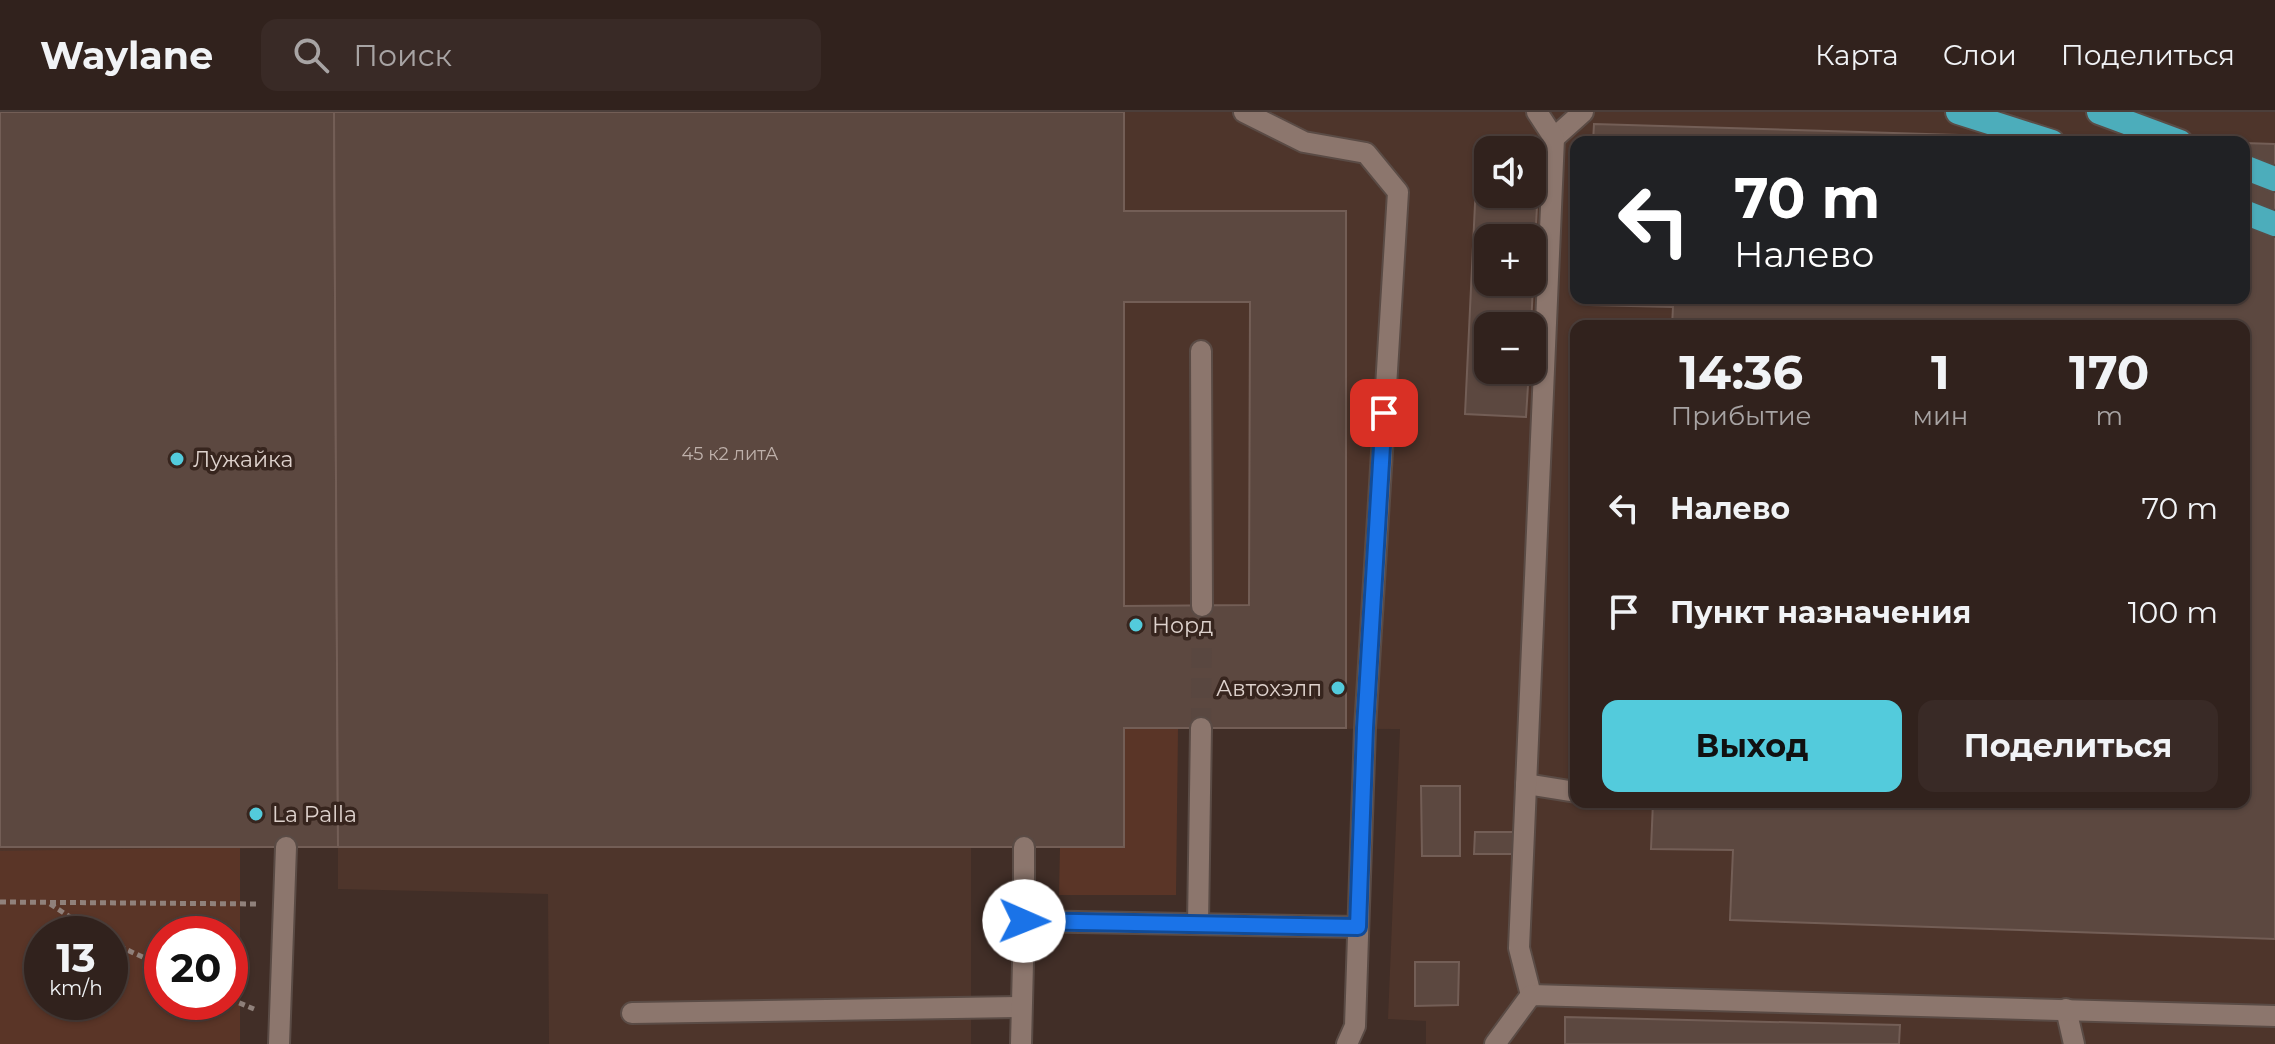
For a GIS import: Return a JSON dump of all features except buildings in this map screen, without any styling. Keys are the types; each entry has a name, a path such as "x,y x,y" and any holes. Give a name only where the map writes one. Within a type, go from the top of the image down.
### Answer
{"highway":[{"path":"1958,112 2033,136"},
{"path":"2099,112 2164,136"},
{"path":"2250,169 2275,179"},
{"path":"2250,214 2275,224"}],"lane":[{"path":"1244,112 1304,142 1366,153 1398,192 1366,713 1355,1026 1347,1044"},
{"path":"1531,995 1519,948 1554,138 1537,112"},
{"path":"1554,138 1583,112"},
{"path":"1201,351 1202,606"},
{"path":"1198,924 1201,728"},
{"path":"1526,784 1570,791"},
{"path":"279,1044 286,847"},
{"path":"1021,1044 1024,847"},
{"path":"1024,921 1358,927"},
{"path":"1531,995 2275,1016"},
{"path":"1495,1044 1531,995"},
{"path":"632,1013 1021,1007"},
{"path":"2066,1009 2074,1044"}],"path":[{"path":"0,902 285,904"},
{"path":"48,903 68,916"}],"shaded area":[{"path":"0,112 2275,112 2275,1044 1426,1044 1426,1021 1388,1019 1400,729 1124,728 1024,847 971,847 971,1044 549,1044 548,894 338,889 338,847 0,852"},
{"path":"1124,728 1178,728 1176,895 1059,895 1060,847"},
{"path":"240,847 240,916 144,916 144,1020 240,1020 240,1044 0,1044 0,851"}],"tunnel":[{"path":"1201,728 1202,606"}],"place":[{"name":"Лужайка","path":"177,459"},
{"name":"Норд","path":"1136,625"},
{"name":"Автохэлп","path":"1338,688"},
{"name":"La Palla","path":"256,814"}],"route":[{"path":"1024,921 1358,927 1365,728 1384,413"}]}
